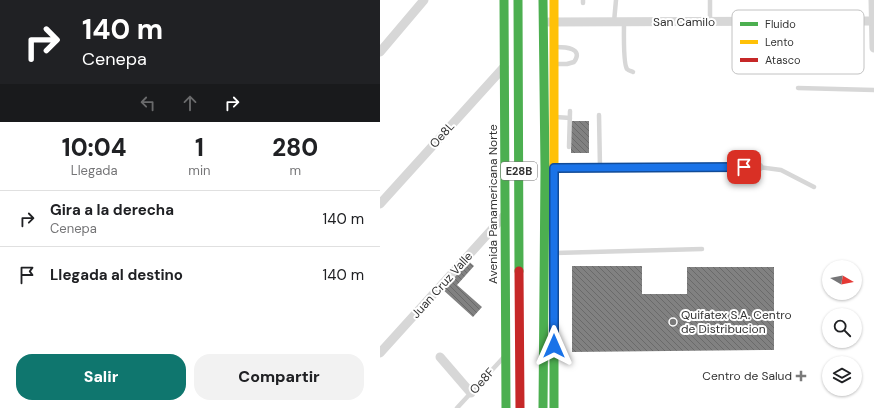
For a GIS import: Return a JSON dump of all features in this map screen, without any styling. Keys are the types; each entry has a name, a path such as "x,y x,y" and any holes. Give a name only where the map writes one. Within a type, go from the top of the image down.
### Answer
{"main road":[{"name":"Avenida Panamericana Norte","path":"504,0 506,408"},
{"name":"E28B","path":"518,0 522,343 520,408"},
{"name":"E28B","path":"543,0 544,169 541,343 543,408"},
{"path":"554,0 554,408"}],"street":[{"path":"380,52 424,0"},
{"path":"873,0 874,48"},
{"name":"San Camilo","path":"543,22 732,22"},
{"name":"Oe8L","path":"380,204 504,67"},
{"path":"544,169 760,167"},
{"name":"Juan Cruz Valle","path":"380,353 504,216"},
{"path":"440,357 471,393"}],"lane":[{"path":"614,22 616,0"},
{"path":"710,0 710,22"},
{"path":"624,22 626,68 633,72"},
{"path":"554,47 567,47 573,49 577,57 574,62 571,63 554,64"},
{"path":"798,88 874,90"},
{"path":"569,147 570,111"},
{"path":"599,115 600,168"},
{"path":"554,116 570,118"},
{"path":"760,167 781,170 814,187"},
{"path":"554,253 702,249"},
{"name":"Oe8F","path":"458,408 506,355"}],"building":[{"path":"571,121 589,121 589,153 571,153"},
{"path":"466,259 474,266 457,285 482,307 473,317 441,288"},
{"name":"Quifatex S.A. Centro de Distribucion","path":"572,266 642,266 642,294 687,294 687,267 774,267 774,350 572,352"}],"traffic: fast":[{"path":"504,0 506,408"},
{"path":"518,0 519,271"},
{"path":"543,0 545,169 543,408"},
{"path":"554,275 554,408"}],"traffic: slow":[{"path":"554,0 554,275"}],"traffic: jam":[{"path":"519,271 520,408"}],"place":[{"name":"Quifatex S.A. Centro de Distribucion","path":"673,322"},
{"name":"Centro de Salud","path":"801,376"}],"route":[{"path":"554,346 554,168 744,167"}]}
